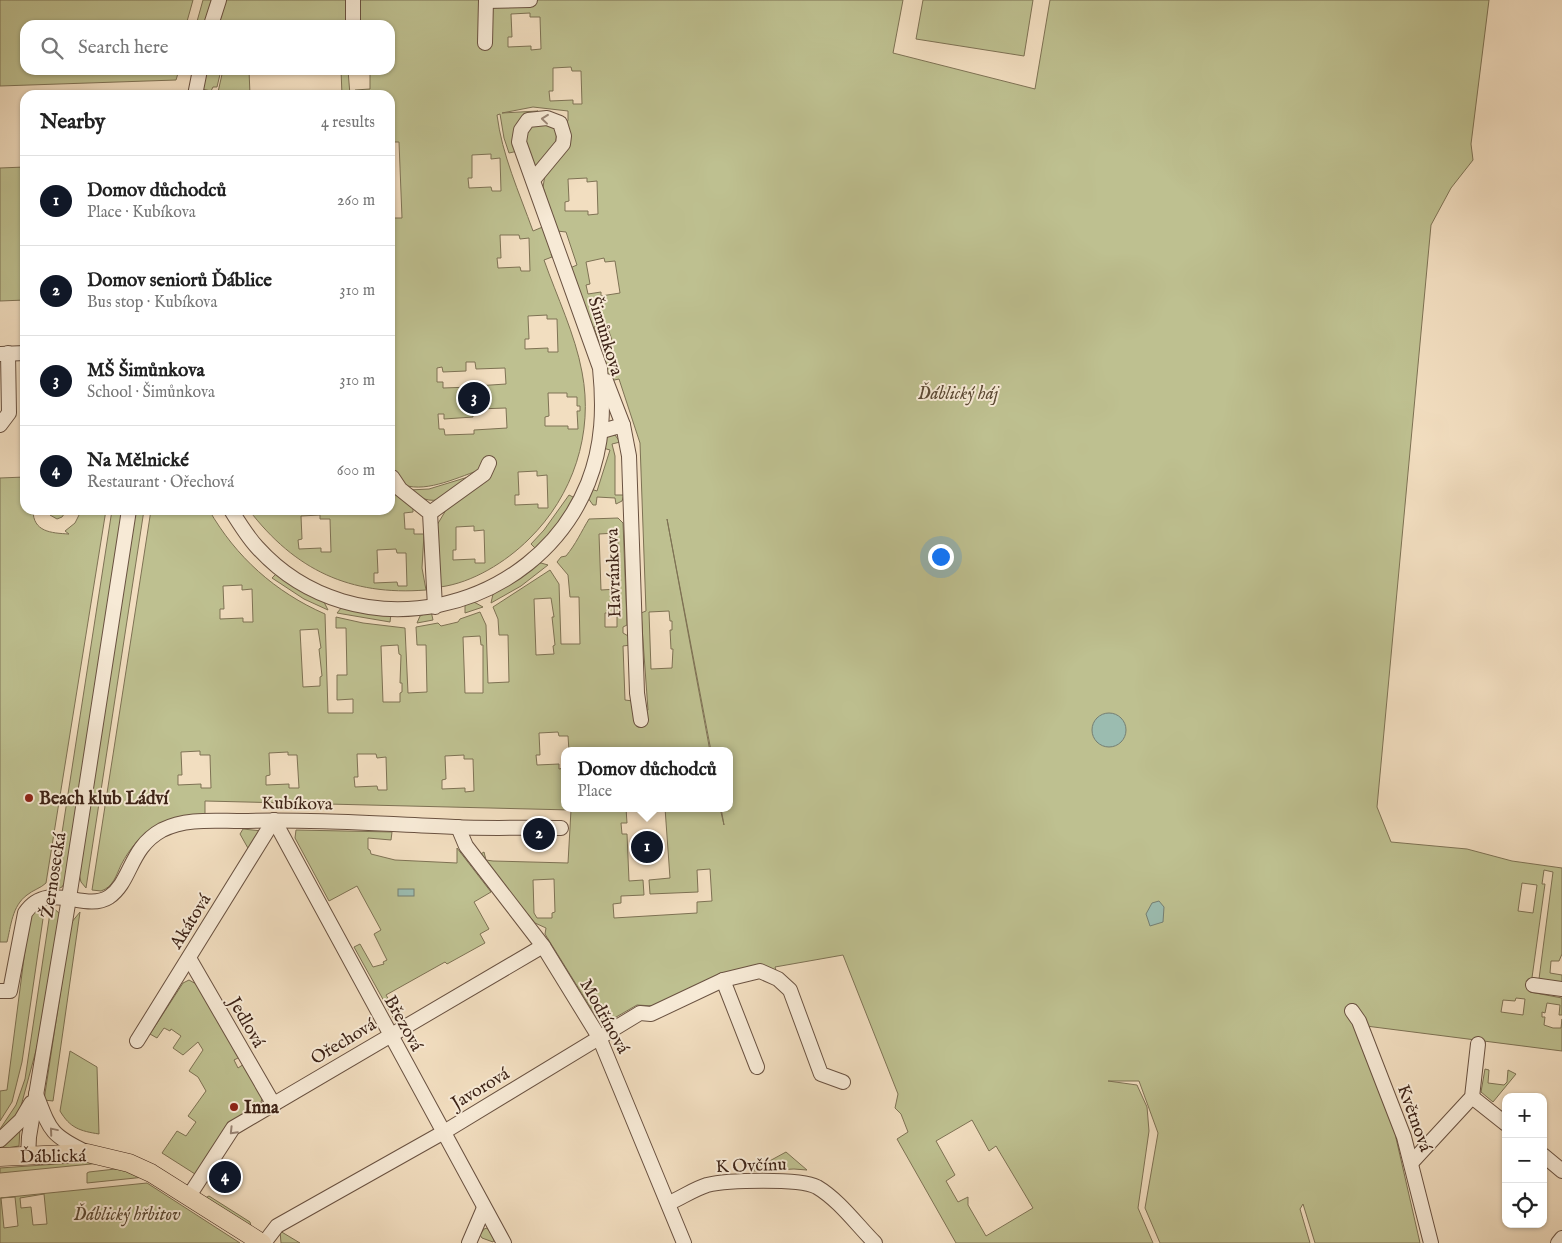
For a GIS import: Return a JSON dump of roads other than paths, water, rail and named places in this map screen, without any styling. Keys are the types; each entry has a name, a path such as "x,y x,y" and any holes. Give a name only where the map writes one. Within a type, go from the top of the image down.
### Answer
{"main road":[{"name":"Ďáblická","path":"0,1157 87,1153 143,1168 263,1243"}],"street":[{"path":"212,20 218,0"},
{"path":"352,0 353,20"},
{"path":"485,43 486,1 530,0"},
{"path":"196,90 199,75"},
{"name":"Šimůnkova","path":"235,515 257,547 282,570 305,585 335,598 366,606 412,609 435,607 481,594 513,575 542,553 565,526 580,500 594,466 602,431 604,404 600,368 534,179"},
{"path":"0,425 9,413 4,354 20,353"},
{"name":"Havránkova","path":"600,368 623,425 629,456 636,674 640,720"},
{"path":"602,431 623,425"},
{"path":"430,513 484,474 489,463"},
{"path":"395,481 400,488 430,513 435,607"},
{"name":"Žernosecká","path":"28,1157 29,1137 69,898 128,515"},
{"name":"Kubíkova","path":"0,991 10,991 25,913 32,903 42,899 69,898 98,901 109,896 120,885 137,851 150,837 182,822 274,820 458,827 561,828"},
{"name":"Akátová","path":"137,1041 274,820"},
{"name":"Březová","path":"274,820 389,1036 504,1243"},
{"name":"Modřínová","path":"458,827 466,846 543,946 599,1037 684,1243"},
{"name":"Ořechová","path":"189,1196 233,1128 543,946"},
{"name":"Jedlová","path":"189,958 274,1104"},
{"name":"Javorová","path":"263,1243 277,1226 444,1132 640,1013 651,1014 723,980 760,971 778,978 790,990 822,1074 842,1082"},
{"path":"723,980 757,1067"},
{"path":"1532,985 1562,990"},
{"name":"Květnová","path":"1352,1010 1359,1021 1404,1137 1412,1162 1431,1243"},
{"path":"1412,1162 1472,1097 1478,1044"},
{"path":"0,1140 21,1120 36,1093"},
{"path":"36,1093 46,1122 53,1132 65,1142 87,1153"},
{"path":"1472,1097 1502,1121"},
{"path":"1547,1158 1562,1171"},
{"name":"K Ovčínu","path":"668,1203 707,1185 782,1180 801,1183 816,1187 830,1198 875,1243"},
{"path":"469,1243 484,1208"},
{"path":"1558,1243 1562,1238"}],"water":[{"path":"1109,713 1121,718 1126,730 1121,742 1109,747 1097,742 1092,730 1097,718"},
{"path":"398,889 414,889 414,896 398,896"},
{"path":"1159,901 1164,907 1163,922 1150,926 1146,914 1152,903"}],"place":[{"name":"MŠ Šimůnkova","path":"474,398"},
{"name":"Beach klub Ládví","path":"29,798"},
{"name":"Domov seniorů Ďáblice","path":"539,834"},
{"name":"Domov důchodců","path":"647,847"},
{"name":"Inna","path":"234,1107"},
{"name":"Na Mělnické","path":"225,1177"}],"park label":[{"name":"Ďáblický háj","path":"958,393"},
{"name":"Ďáblický hřbitov","path":"127,1214"}]}
